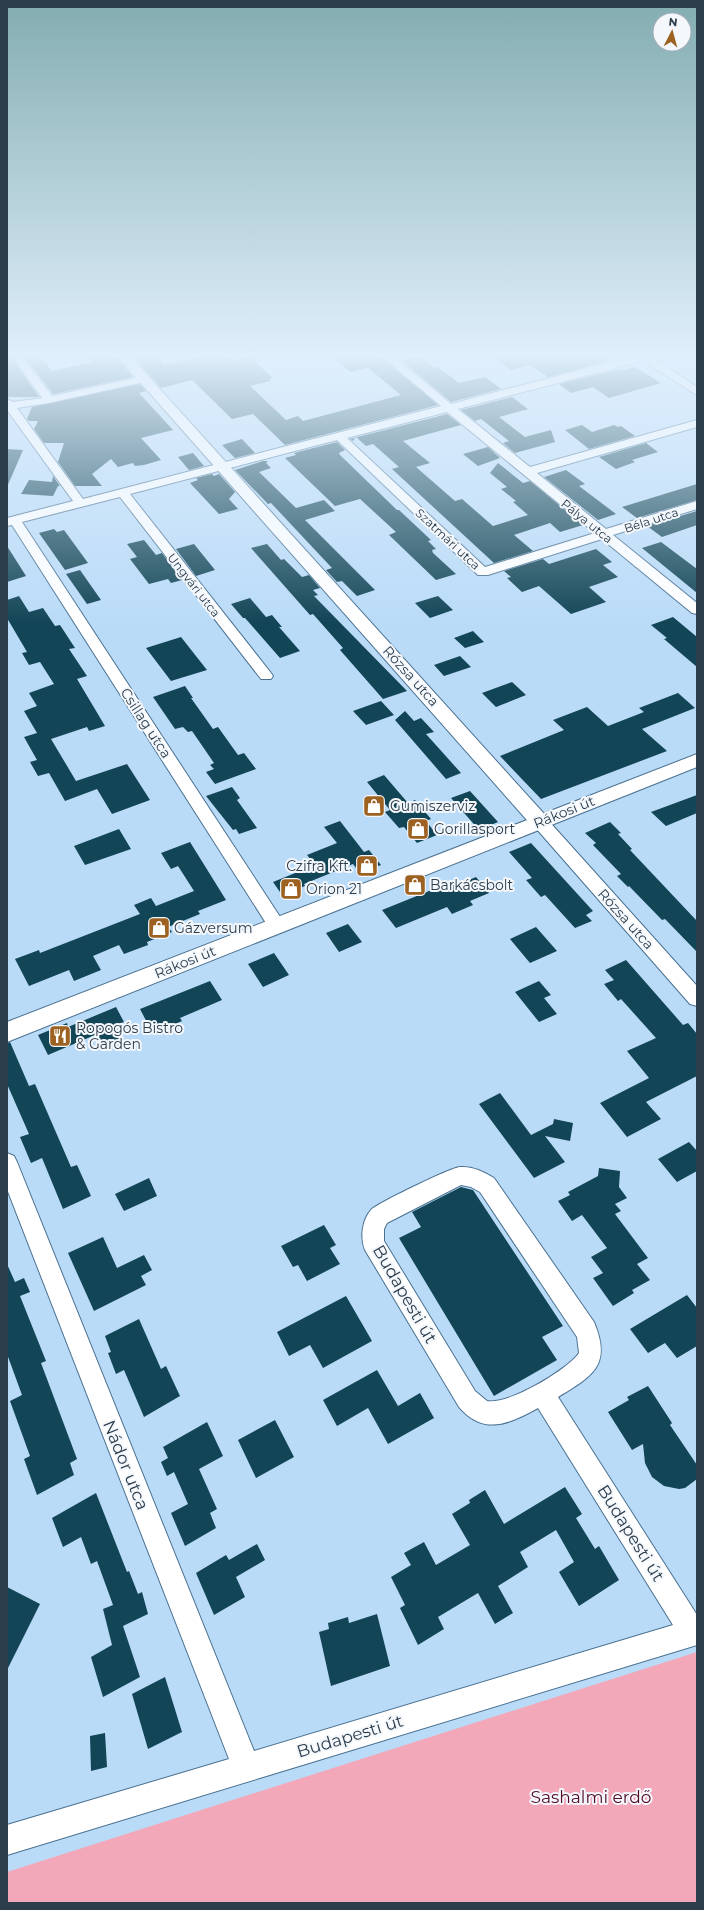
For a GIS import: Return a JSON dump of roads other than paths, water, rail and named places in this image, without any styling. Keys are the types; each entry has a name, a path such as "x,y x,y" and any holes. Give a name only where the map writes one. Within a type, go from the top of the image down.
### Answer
{"street":[{"path":"37,444 80,503"},
{"name":"Rózsa utca","path":"203,444 697,999"},
{"path":"11,521 309,444"},
{"name":"Szatmári utca","path":"348,444 483,572 604,535"},
{"name":"Pálya utca","path":"493,444 697,610"},
{"path":"527,472 624,444"},
{"name":"Ungvári utca","path":"123,493 266,676"},
{"name":"Béla utca","path":"604,535 697,505"},
{"name":"Csillag utca","path":"11,521 277,926"},
{"name":"Rákosi út","path":"7,1032 697,760"},
{"name":"Nádor utca","path":"7,1162 246,1767"},
{"name":"Budapesti út","path":"454,1177 469,1177 487,1185 586,1330 589,1338 590,1354 580,1369 542,1393 502,1413 487,1413 474,1407 467,1399 374,1243 373,1229 379,1216 454,1177"},
{"name":"Budapesti út","path":"7,1840 695,1632 542,1393"}],"place":[{"name":"Gumiszerviz","path":"374,806"},
{"name":"Gorillasport","path":"418,829"},
{"name":"Czifra Kft.","path":"367,866"},
{"name":"Barkácsbolt","path":"415,885"},
{"name":"Orion 21","path":"291,889"},
{"name":"Gázversum","path":"159,928"},
{"name":"Ropogós Bistro & Garden","path":"60,1036"}],"park label":[{"name":"Sashalmi erdő","path":"591,1797"}]}
